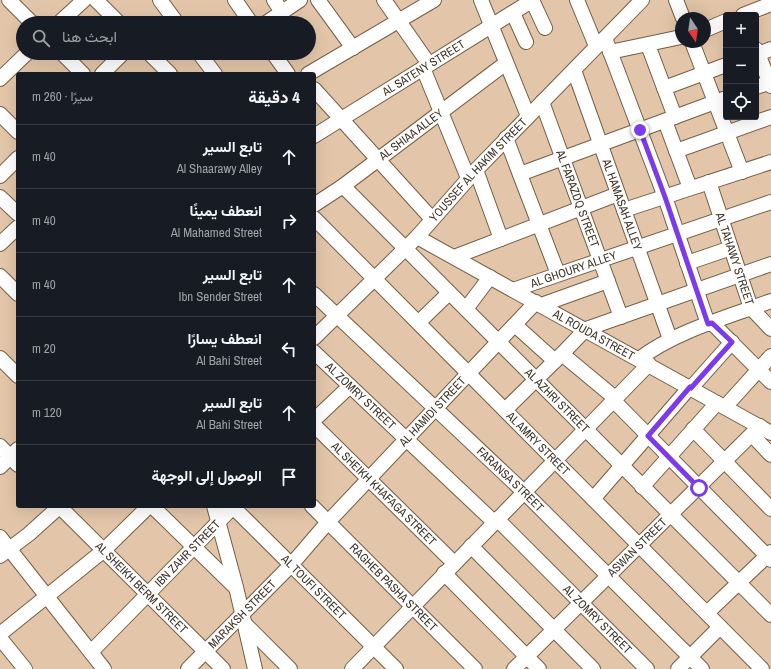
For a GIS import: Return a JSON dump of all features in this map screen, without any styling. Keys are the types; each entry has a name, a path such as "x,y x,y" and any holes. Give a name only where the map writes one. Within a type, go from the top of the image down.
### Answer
{"street":[{"path":"9,0 25,16"},
{"path":"67,16 84,0"},
{"path":"96,0 112,16"},
{"path":"160,0 172,16"},
{"path":"235,0 246,16"},
{"path":"274,0 282,12"},
{"path":"276,16 300,0"},
{"path":"318,0 353,48"},
{"path":"384,0 399,21 426,66 441,112 472,174 501,239"},
{"path":"311,72 434,0"},
{"path":"481,0 528,116"},
{"path":"533,0 545,28"},
{"name":"AL SATENY STREET","path":"316,135 533,0"},
{"path":"577,0 601,42 610,52 665,197 696,290 710,323 732,342 771,382"},
{"name":"YOUSSEF AL HAKIM STREET","path":"316,336 416,237 506,138 642,0"},
{"path":"676,0 681,12"},
{"path":"751,12 771,4"},
{"path":"513,13 526,42"},
{"path":"711,27 723,22"},
{"path":"610,52 675,38"},
{"path":"648,45 664,88 676,151 690,188"},
{"path":"694,48 704,74 721,100 727,133 742,172"},
{"path":"759,86 771,83 760,52"},
{"path":"0,79 20,60"},
{"path":"69,60 81,72"},
{"path":"104,72 116,60"},
{"path":"156,60 168,72"},
{"path":"204,60 213,72"},
{"path":"278,60 287,72"},
{"name":"AL SHIAA ALLEY","path":"316,204 378,160 506,62"},
{"path":"664,88 723,67"},
{"name":"AL HAMASAH ALLEY","path":"574,70 670,339"},
{"path":"316,91 432,219"},
{"path":"520,174 721,100"},
{"name":"AL FARAZDQ STREET","path":"542,102 621,317"},
{"path":"0,114 16,130"},
{"path":"676,151 771,117"},
{"path":"506,138 558,274"},
{"path":"0,176 16,160"},
{"path":"624,210 771,162"},
{"name":"AL TAHAWY STREET","path":"708,182 751,308 771,329"},
{"name":"AL AZHRI STREET","path":"343,186 771,615"},
{"path":"454,257 618,194"},
{"path":"0,197 16,212"},
{"name":"AL GHOURY ALLEY","path":"513,290 771,202"},
{"name":"AL AMRY STREET","path":"316,220 594,498 762,669"},
{"path":"0,244 16,229"},
{"name":"AL ROUDA STREET","path":"416,237 586,329 763,429 771,455"},
{"path":"687,263 731,248"},
{"path":"505,410 559,358 586,329 771,264"},
{"path":"0,276 16,289"},
{"path":"466,310 490,277"},
{"path":"538,303 608,281"},
{"path":"419,322 450,293"},
{"name":"FARANSA STREET","path":"316,296 524,492 702,669"},
{"path":"352,669 614,399 654,348 670,339 771,301"},
{"name":"AL HAMIDI STREET","path":"328,522 498,342 538,303"},
{"path":"515,325 614,399 699,488 770,556 707,613"},
{"path":"594,498 732,342"},
{"name":"AL ZOMRY STREET","path":"316,354 406,439 496,520 647,669"},
{"path":"642,487 693,429 759,370 771,356"},
{"path":"0,358 16,374"},
{"path":"316,418 350,386"},
{"name":"AL SHEIKH KHAFAGA STREET","path":"316,427 454,563"},
{"path":"693,429 771,509"},
{"name":"ASWAN STREET","path":"514,669 670,515 725,462 763,429"},
{"path":"0,446 15,457 0,467"},
{"path":"5,552 35,529 58,508"},
{"name":"AL SHEIKH BERM STREET","path":"62,508 103,551 223,669"},
{"path":"0,634 103,551 148,508"},
{"path":"152,508 236,587"},
{"path":"214,508 236,587 255,669"},
{"name":"IBN ZAHR STREET","path":"91,652 231,508"},
{"name":"AL TOUFI STREET","path":"235,508 396,669"},
{"name":"RAGHEB PASHA STREET","path":"314,508 412,606 469,667"},
{"name":"MARAKSH STREET","path":"188,669 205,651 243,618 328,522"},
{"path":"0,537 5,552 47,596 104,669"},
{"path":"470,546 593,669"},
{"path":"444,573 539,669"},
{"path":"243,618 290,669"},
{"path":"678,669 720,627"},
{"path":"0,638 24,669"}],"route":[{"path":"640,130 665,197 708,324 712,323 732,342 691,388 690,387 648,436 699,488"}]}
